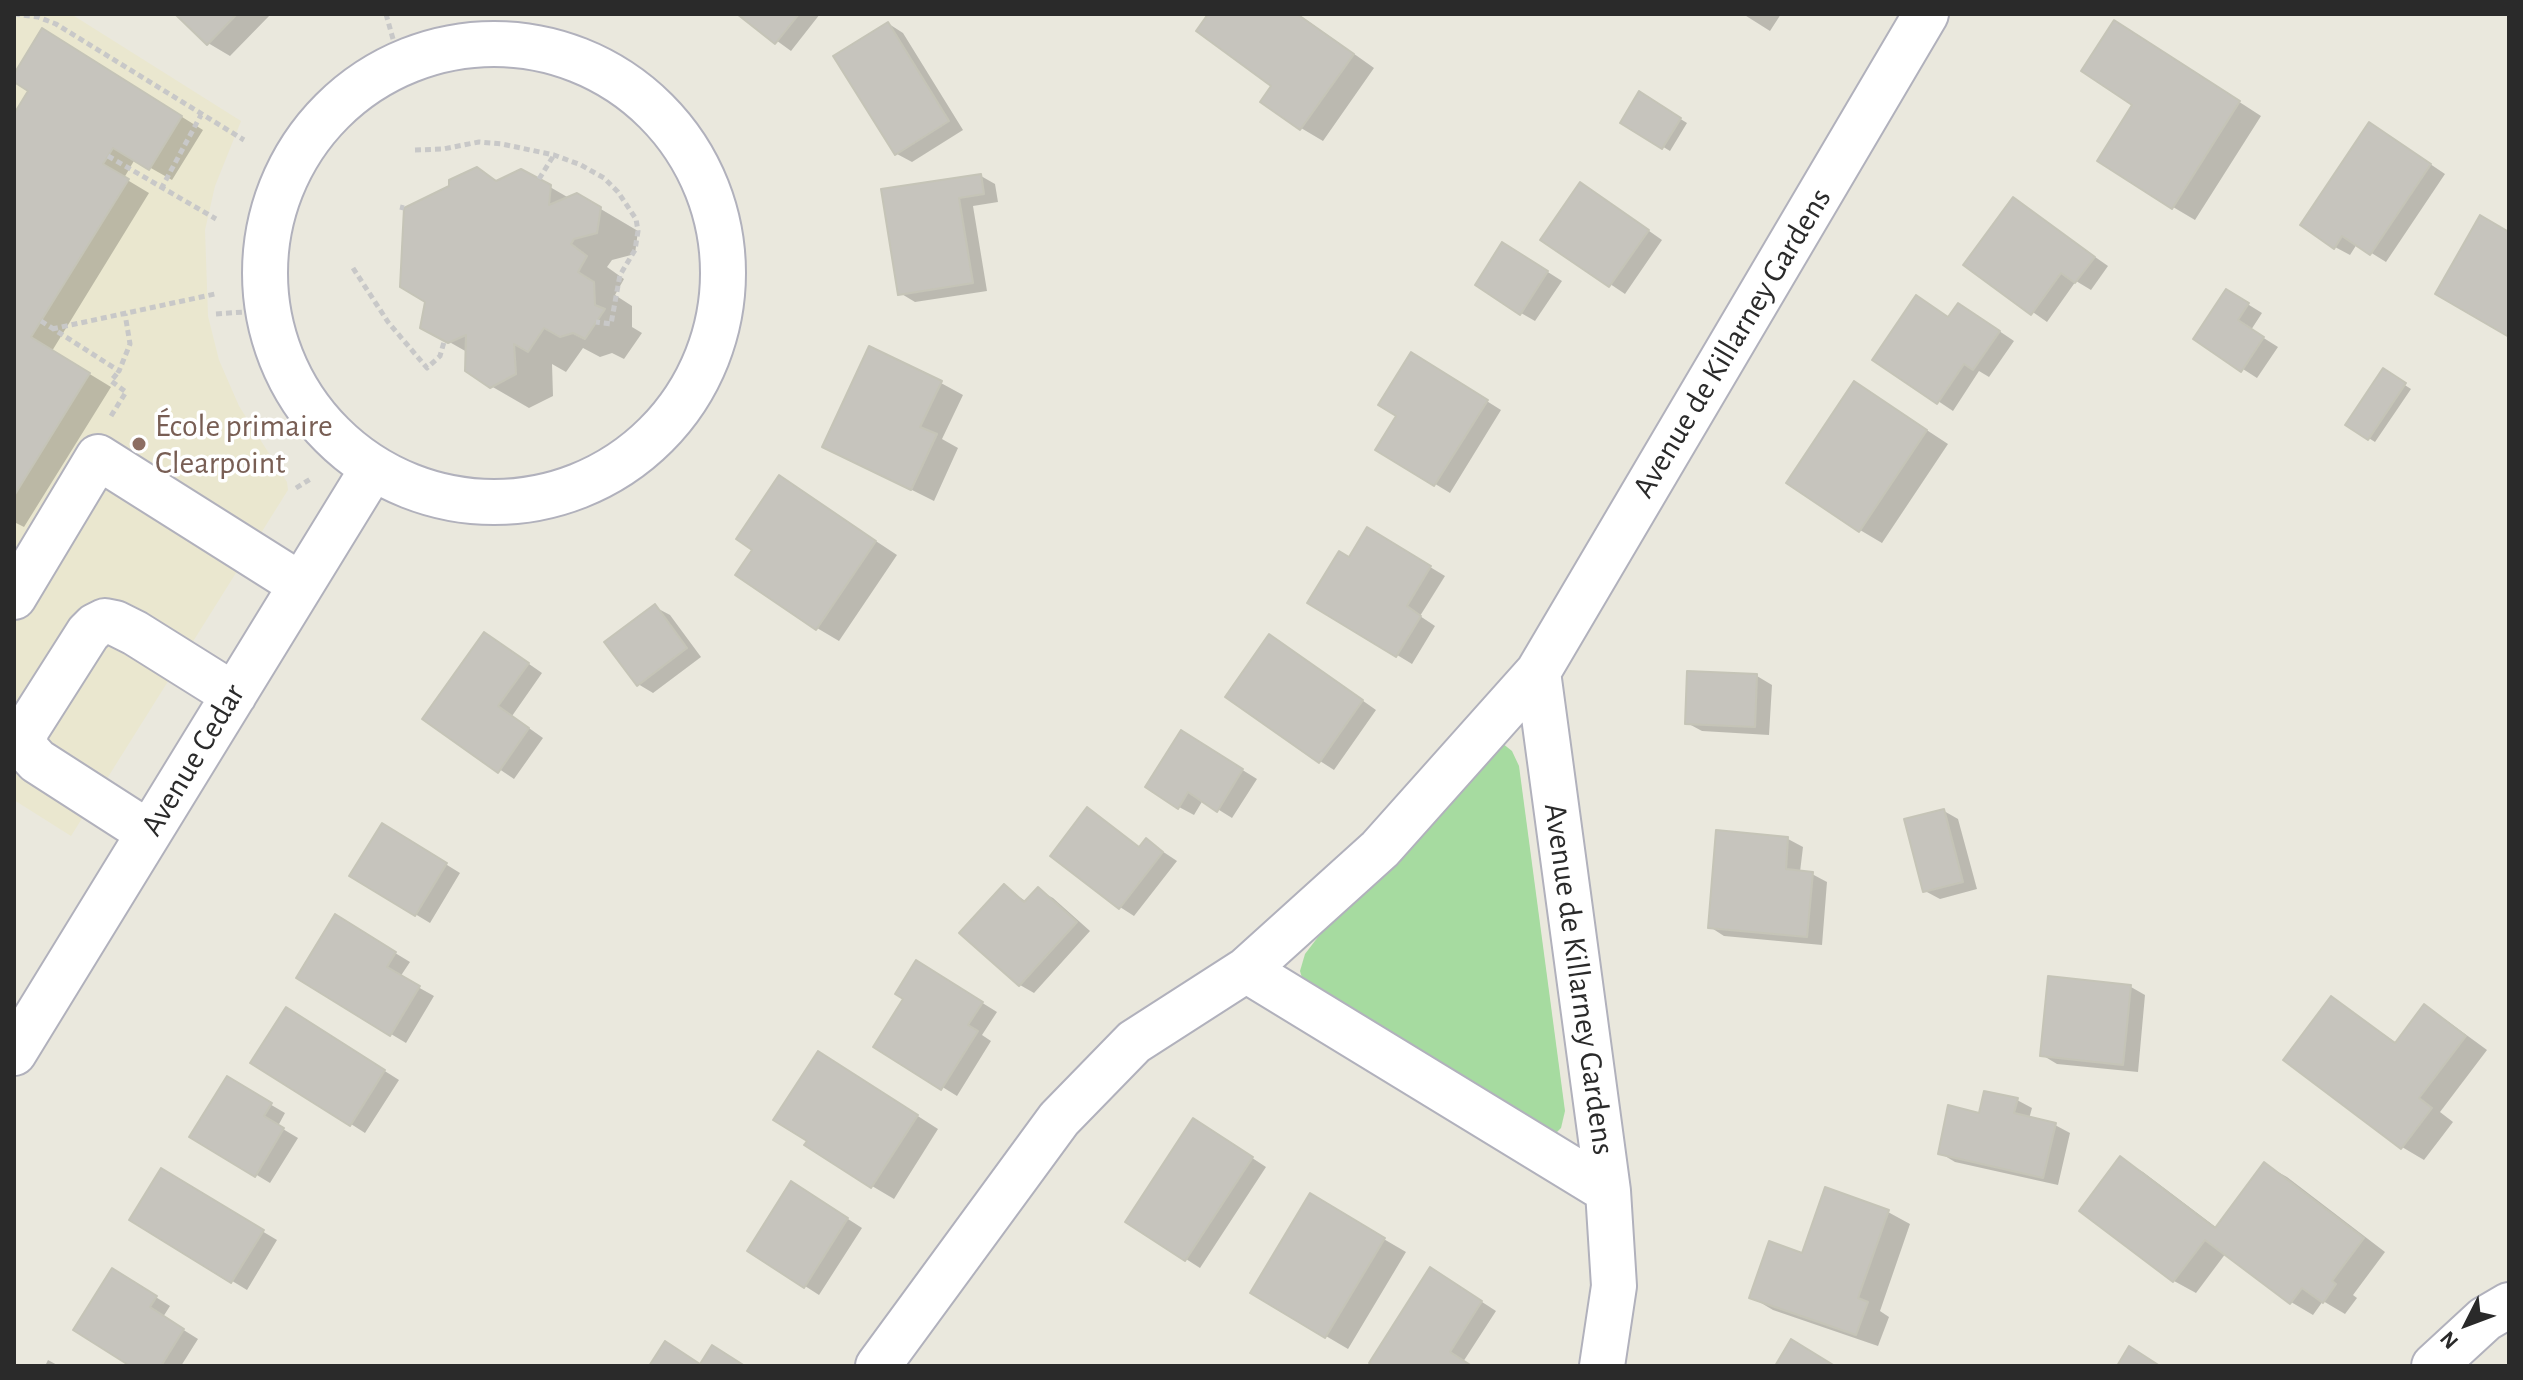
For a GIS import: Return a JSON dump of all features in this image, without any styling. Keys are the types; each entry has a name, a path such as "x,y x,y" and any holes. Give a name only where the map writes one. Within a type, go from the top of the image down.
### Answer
{"street":[{"name":"Avenue de Killarney Gardens","path":"878,1366 1059,1119 1134,1042 1246,970 1380,849 1538,672 1926,14"},
{"path":"527,28 619,83 661,120 691,160 717,226 722,261 716,332 687,397 666,426 631,458 579,487 545,498 509,503 474,502 438,496 373,468 322,425 302,398 282,359 268,305 266,271 269,237 277,204 290,172 310,138 357,92 387,73 451,45 499,40 527,28"},
{"path":"18,580 98,457 301,585"},
{"name":"Avenue Cedar","path":"14,1053 373,468"},
{"path":"149,833 37,761 24,741 27,729 88,633 105,621 135,633 234,695"},
{"name":"Avenue de Killarney Gardens","path":"1538,672 1608,1191 1614,1286 1602,1366"},
{"name":"Avenue de Killarney Gardens","path":"1246,970 1608,1191"},
{"path":"2434,1366 2485,1319 2509,1305"}],"path":[{"path":"14,14 38,17 56,24 244,140"},
{"path":"386,14 393,39"},
{"path":"161,189 201,115"},
{"path":"415,150 443,149 479,142 502,144 554,155 604,178 618,192 636,219 638,231 635,250 620,275 611,324 596,322"},
{"path":"539,179 554,155"},
{"path":"108,156 216,219"},
{"path":"353,268 388,322 427,368 440,356 444,342"},
{"path":"52,329 215,294"},
{"path":"216,314 244,312"},
{"path":"125,314 130,344 119,371 111,381 126,392"},
{"path":"41,321 119,371"}],"shaded area":[{"name":"École primaire Clearpoint","path":"14,14 71,14 241,121 215,186 205,230 208,316 219,360 239,406 287,482 288,490 71,836 14,800"}],"green space":[{"path":"1502,743 1512,751 1519,766 1565,1111 1561,1128 1552,1137 1305,988 1300,971 1305,954 1318,937 1492,749"}],"building":[{"path":"175,14 237,14 207,45"},
{"path":"737,14 799,14 775,44"},
{"path":"1208,14 1297,14 1354,54 1300,130 1260,102 1271,86 1196,31"},
{"path":"2114,20 2240,101 2172,209 2097,161 2132,105 2081,71"},
{"path":"888,22 949,121 895,155 833,56"},
{"path":"42,28 182,116 149,170 113,148 103,164 129,179 31,337 90,373 14,496 14,114 28,91 14,82 14,74"},
{"path":"1639,91 1681,118 1662,149 1620,123"},
{"path":"2369,122 2431,164 2370,255 2342,236 2334,249 2300,225"},
{"path":"477,167 496,181 521,169 551,185 549,205 577,193 601,207 597,233 574,239 571,244 587,256 578,272 594,282 595,305 605,309 585,339 573,333 560,337 544,328 528,352 514,344 516,374 490,388 465,371 466,335 448,343 420,328 425,302 400,287 404,208 449,186 449,180"},
{"path":"981,174 984,194 959,198 973,283 898,295 881,189"},
{"path":"1580,182 1649,230 1609,287 1540,240"},
{"path":"2013,197 2095,257 2075,283 2061,273 2031,315 1963,265"},
{"path":"2480,215 2509,232 2509,337 2435,294"},
{"path":"1502,242 1548,271 1520,315 1475,285"},
{"path":"2226,289 2249,303 2238,320 2264,337 2241,372 2193,339"},
{"path":"1916,295 1948,317 1958,303 2000,331 1973,370 1964,364 1937,404 1872,360"},
{"path":"869,346 942,381 920,427 937,434 911,490 822,447"},
{"path":"1411,352 1488,400 1434,486 1375,450 1396,416 1378,405"},
{"path":"2383,368 2406,383 2368,440 2345,425"},
{"path":"1854,381 1927,430 1859,532 1786,483"},
{"path":"779,475 876,541 816,630 735,575 752,550 736,539"},
{"path":"1367,527 1431,566 1407,606 1421,616 1396,657 1307,603 1339,551 1349,557"},
{"path":"655,604 687,648 637,686 604,642"},
{"path":"484,632 529,663 498,706 529,728 498,773 422,719"},
{"path":"1269,634 1363,700 1319,763 1225,697"},
{"path":"1687,671 1757,674 1755,727 1685,724"},
{"path":"1181,730 1243,769 1217,812 1188,792 1178,809 1145,787"},
{"path":"1087,807 1139,847 1146,838 1163,852 1119,909 1050,856"},
{"path":"1944,809 1963,882 1923,892 1904,819"},
{"path":"382,823 447,863 415,916 349,876"},
{"path":"1716,830 1788,837 1786,869 1813,872 1807,937 1708,928"},
{"path":"1004,884 1024,902 1038,887 1077,922 1019,986 959,933"},
{"path":"335,914 396,952 387,967 420,986 390,1036 296,978"},
{"path":"916,960 983,1002 968,1025 978,1031 941,1090 873,1047 903,999 895,994"},
{"path":"2048,976 2131,985 2123,1065 2040,1056"},
{"path":"2331,996 2395,1043 2424,1004 2466,1036 2419,1098 2432,1108 2401,1149 2283,1060"},
{"path":"286,1007 385,1070 350,1126 250,1063"},
{"path":"818,1051 918,1115 871,1188 804,1145 807,1141 773,1120"},
{"path":"227,1076 272,1103 264,1116 284,1128 255,1177 189,1137"},
{"path":"1984,1091 2018,1098 2014,1113 2056,1123 2043,1178 1938,1154 1948,1105 1979,1113"},
{"path":"1193,1118 1253,1157 1185,1261 1125,1222"},
{"path":"2120,1156 2215,1228 2264,1162 2364,1238 2332,1281 2336,1284 2323,1303 2302,1288 2290,1304 2205,1240 2173,1282 2079,1211"},
{"path":"161,1168 264,1230 231,1283 129,1220"},
{"path":"791,1181 848,1218 804,1288 747,1251"},
{"path":"1825,1187 1889,1210 1858,1298 1868,1302 1856,1335 1749,1298 1769,1241 1802,1253"},
{"path":"1310,1193 1385,1238 1325,1338 1250,1293"},
{"path":"1430,1267 1482,1301 1450,1352 1472,1366 1374,1366 1369,1363"},
{"path":"112,1268 157,1296 150,1307 184,1329 161,1366 130,1366 73,1330"},
{"path":"1791,1339 1835,1366 1775,1366"},
{"path":"665,1341 700,1364 712,1345 745,1366 649,1366"},
{"path":"2129,1346 2160,1366 2117,1366"}],"place":[{"name":"École primaire Clearpoint","path":"139,444"}]}
